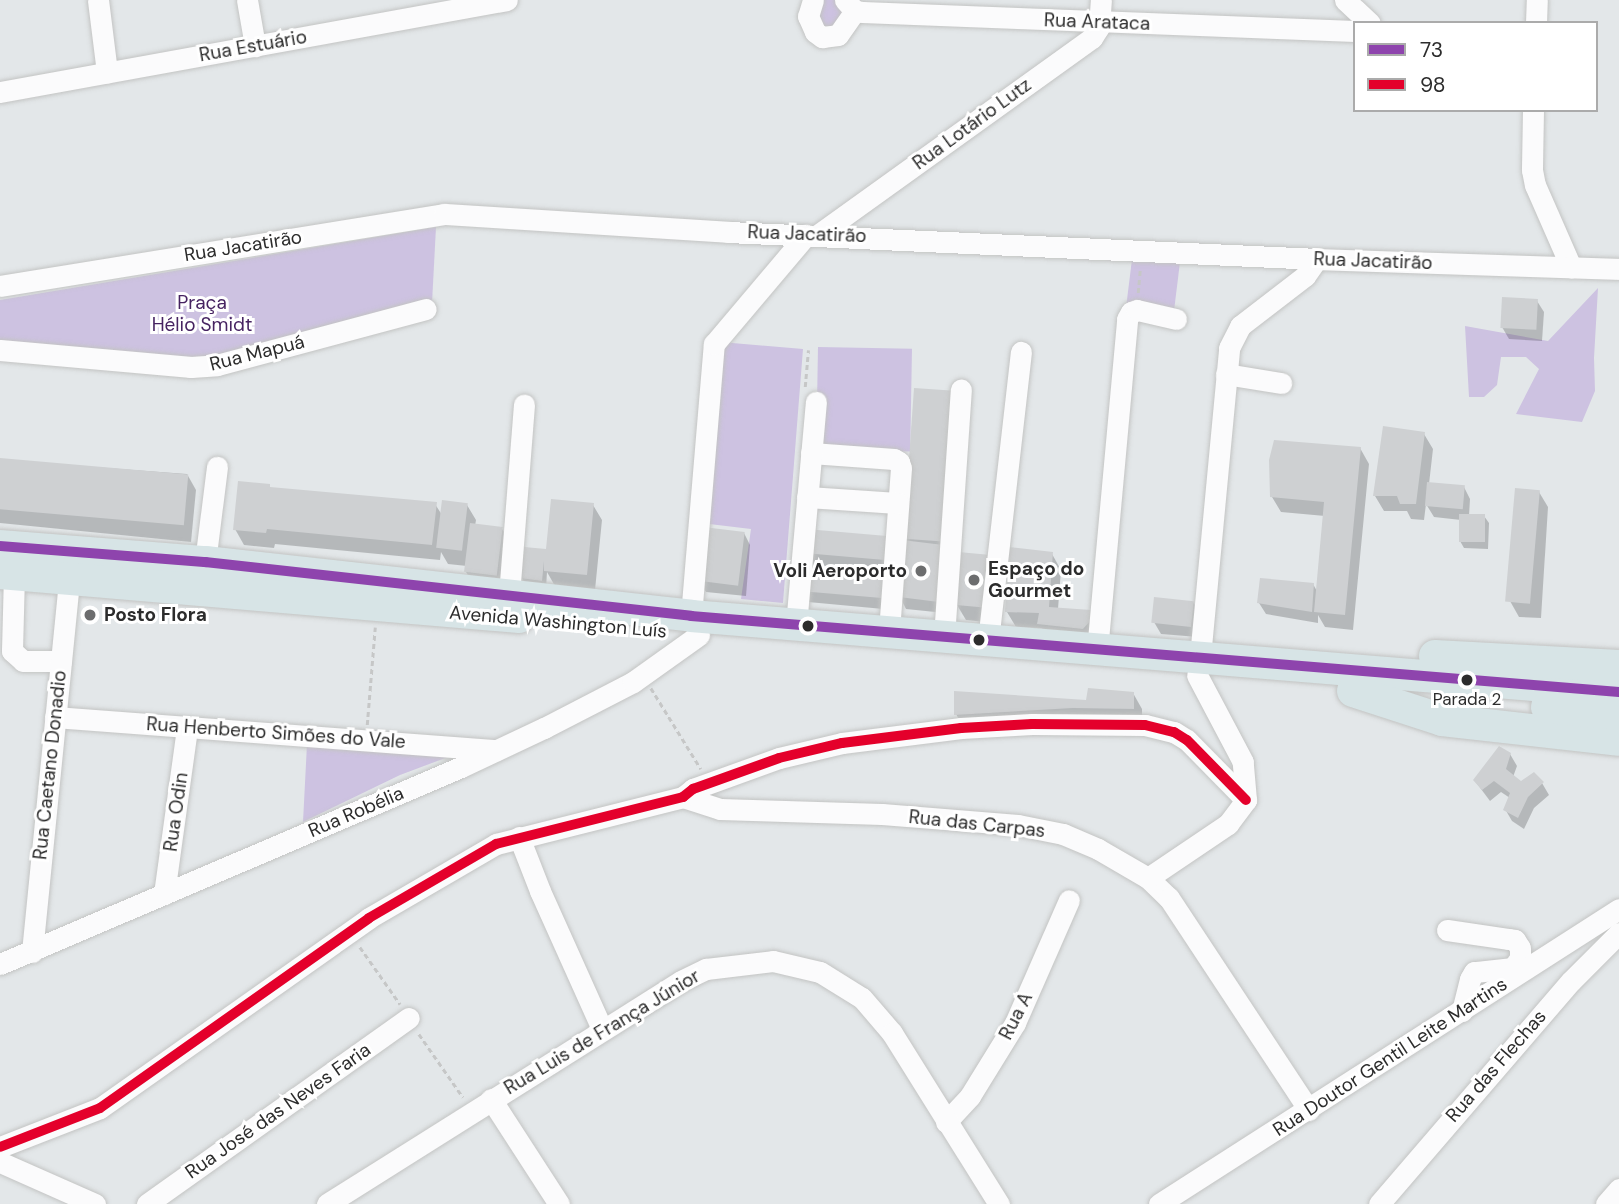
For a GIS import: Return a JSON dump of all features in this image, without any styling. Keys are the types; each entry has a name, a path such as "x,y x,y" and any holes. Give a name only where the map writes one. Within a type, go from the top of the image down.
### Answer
{"highway":[{"name":"Avenida Washington Luís","path":"0,546 205,562 509,595 695,625 796,625 1097,651 1353,691 1619,692"},
{"name":"Avenida Washington Luís","path":"7,574 377,606 695,625 1198,666 1284,663 1619,714"},
{"path":"1284,663 1448,656 1619,666"},
{"path":"1353,691 1442,719 1619,740"}],"street":[{"path":"98,0 107,72"},
{"path":"247,0 255,46"},
{"name":"Rua Estuário","path":"0,92 507,0"},
{"path":"813,0 808,16 811,25 822,37 838,35 850,6"},
{"path":"1100,23 1101,0"},
{"path":"1345,0 1368,21"},
{"path":"1536,21 1537,0"},
{"name":"Rua Arataca","path":"850,6 951,8 1100,23 1353,31"},
{"name":"Rua Lotário Lutz","path":"695,625 714,344 813,235 1092,38 1100,23"},
{"path":"1533,112 1532,170 1535,185 1572,267"},
{"name":"Rua Jacatirão","path":"0,286 444,214 1317,259 1619,269"},
{"path":"1148,878 1228,824 1246,800 1247,776 1243,762 1198,666 1229,348 1240,326 1305,276 1317,259"},
{"name":"Rua Mapuá","path":"0,350 191,367 217,365 426,309"},
{"path":"1097,651 1127,319 1131,312 1137,310 1177,319"},
{"path":"988,641 1021,352"},
{"path":"1226,374 1281,383"},
{"path":"944,637 961,390"},
{"path":"796,625 816,402"},
{"path":"509,595 524,405"},
{"path":"811,453 894,459 901,468 889,632"},
{"path":"205,562 216,467"},
{"path":"807,497 898,503"},
{"path":"7,574 12,651 23,661 61,661"},
{"name":"Rua Caetano Donadio","path":"32,951 69,579"},
{"name":"Rua Robélia","path":"0,964 496,750 593,705 643,675 695,625"},
{"name":"Rua Henberto Simões do Vale","path":"55,717 187,729 367,738 496,750"},
{"path":"0,1147 100,1108 369,918 496,844 683,797 711,783 779,758 874,738 1032,724 1145,725 1162,728 1187,740 1246,800"},
{"name":"Rua Odin","path":"164,894 187,729"},
{"name":"Rua das Carpas","path":"683,797 720,809 882,814 1042,828 1098,849 1148,878 1169,898 1309,1110"},
{"path":"519,837 601,1029"},
{"name":"Rua A","path":"946,1122 963,1105 1015,1023 1069,900"},
{"name":"Rua Doutor Gentil Leite Martins","path":"1159,1204 1619,909"},
{"path":"1447,930 1515,940 1520,947 1520,958 1513,968 1474,972 1469,979 1462,1011"},
{"name":"Rua das Flechas","path":"1379,1204 1571,981 1619,933"},
{"path":"1577,934 1571,952 1592,958"},
{"path":"1545,956 1560,964 1571,981"},
{"name":"Rua Luis de França Júnior","path":"327,1204 681,981 706,969 773,961 802,966 842,985 862,998 877,1014 999,1204"},
{"name":"Rua José das Neves Faria","path":"147,1204 409,1018"},
{"path":"491,1099 559,1204"},
{"path":"0,1162 95,1204"},
{"path":"1606,1204 1619,1189"}],"path":[{"path":"1137,310 1141,249"},
{"path":"367,738 377,606"},
{"path":"643,675 711,783"}],"green space":[{"path":"818,0 841,0 847,20 823,31 813,6"},
{"name":"Praça Hélio Smidt","path":"436,227 432,303 206,361 0,343 0,300"},
{"path":"1133,251 1181,257 1174,313 1126,308"},
{"path":"1598,288 1595,391 1582,422 1516,414 1539,369 1526,357 1501,357 1497,385 1484,397 1469,397 1465,326 1548,341"},
{"path":"721,342 803,349 783,603 741,599 751,529 701,523"},
{"path":"818,347 912,349 910,452 816,450"},
{"path":"307,744 456,754 400,775 303,822"}],"building":[{"path":"1502,297 1538,299 1536,330 1500,328"},
{"path":"914,388 954,391 943,541 903,539"},
{"path":"1383,426 1425,432 1416,504 1400,504 1397,496 1373,496"},
{"path":"1274,440 1361,447 1345,615 1314,612 1324,502 1270,497 1269,460"},
{"path":"0,458 188,474 184,525 0,509"},
{"path":"238,481 270,484 270,487 437,502 432,545 267,529 266,533 233,530"},
{"path":"1427,482 1465,485 1463,509 1425,506"},
{"path":"1515,488 1540,490 1530,604 1505,602"},
{"path":"551,499 594,503 587,575 544,571 544,561 542,581 520,578 524,547 546,549"},
{"path":"442,500 468,503 462,551 436,548"},
{"path":"1459,514 1485,514 1485,542 1459,542"},
{"path":"470,523 503,527 497,576 464,572"},
{"path":"703,527 745,532 738,586 696,581"},
{"path":"806,529 893,537 891,560 804,553"},
{"name":"Voli Aeroporto","path":"902,540 944,545 937,602 895,597"},
{"path":"1009,547 1053,552 1049,607 1091,610 1091,620 1083,629 1037,624 1039,613 1005,612"},
{"name":"Espaço do Gourmet","path":"958,552 994,555 989,608 953,605"},
{"path":"802,567 890,575 888,599 800,591"},
{"path":"1260,578 1314,583 1312,612 1257,603"},
{"path":"1154,597 1194,601 1191,627 1151,623"},
{"path":"1088,688 1134,692 1134,709 1073,708 954,715 954,691 1086,700"},
{"path":"1499,746 1511,753 1506,769 1521,781 1534,772 1544,782 1528,797 1518,818 1503,810 1510,793 1494,781 1482,790 1473,780"}],"transit line":[{"name":"73","path":"0,546 205,562 691,616 1619,692"},
{"name":"98","path":"0,1147 100,1108 369,918 496,844 683,797 693,789 779,758 842,743 961,728 1032,724 1145,725 1174,732 1187,740 1246,800"}],"place":[{"name":"Voli Aeroporto","path":"921,571"},
{"name":"Espaço do Gourmet","path":"974,580"},
{"name":"Posto Flora","path":"90,615"},
{"name":"Parada 2","path":"1467,680"}]}
